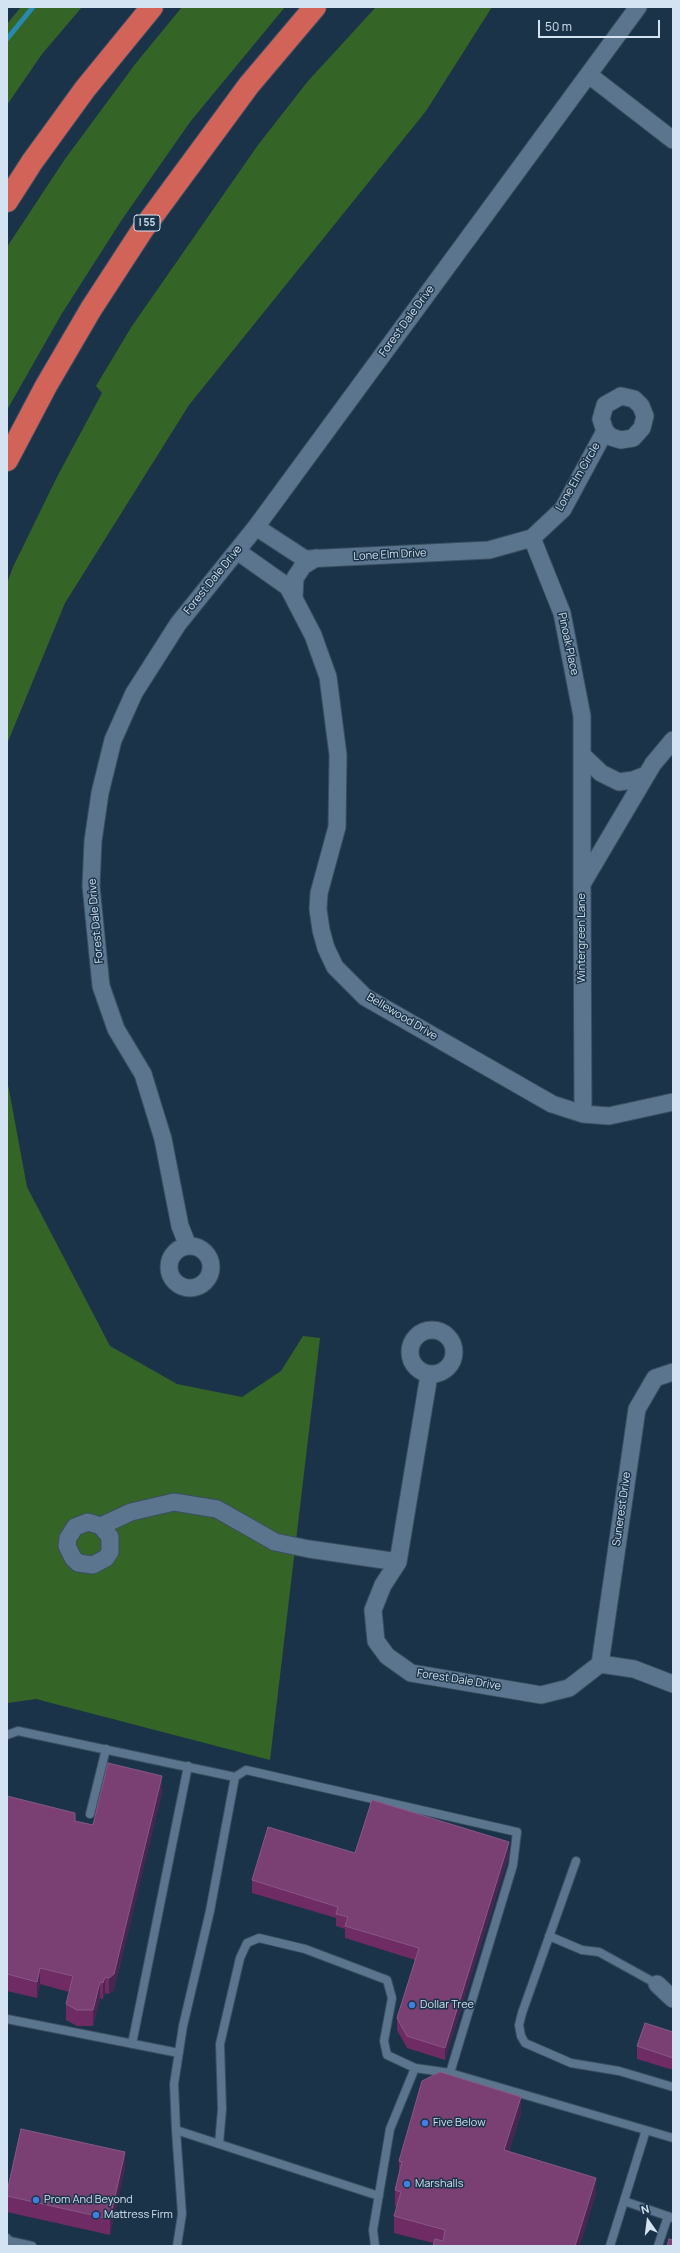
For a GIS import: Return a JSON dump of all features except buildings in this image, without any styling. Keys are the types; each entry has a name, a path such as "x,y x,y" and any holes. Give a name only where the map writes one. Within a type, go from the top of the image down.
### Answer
{"highway":[{"path":"7,201 32,162 85,89 152,7"},
{"name":"I 55","path":"7,460 46,386 87,316 143,229 249,85 315,7"}],"street":[{"name":"Forest Dale Drive","path":"188,1246 180,1226 163,1139 143,1074 116,1029 101,986 91,886 93,841 100,793 113,740 134,693 178,624 256,527 638,7"},
{"path":"589,75 673,140"},
{"name":"Lone Elm Circle","path":"532,538 563,509 605,431"},
{"name":"Lone Elm Drive","path":"256,527 304,559 489,550 532,538"},
{"name":"Pinoak Place","path":"532,538 562,613 582,716 582,884"},
{"name":"Bellewood Drive","path":"236,551 288,587 313,635 328,677 338,755 337,827 319,893 318,909 321,930 335,967 366,997 552,1104 583,1114 609,1116 673,1102"},
{"path":"294,598 295,578 302,566 316,558"},
{"name":"Wintergreen Lane","path":"583,1114 582,884 646,775 673,740"},
{"path":"582,755 601,773 620,782 633,780 646,775"},
{"name":"Sunerest Drive","path":"600,1664 637,1409 655,1378 673,1372"},
{"name":"Forest Dale Drive","path":"429,1375 398,1562 383,1585 373,1610 376,1640 387,1656 411,1673 541,1695 569,1688 600,1664"},
{"path":"101,1526 131,1512 174,1502 217,1509 275,1542 309,1549 398,1562"},
{"path":"600,1664 634,1669 673,1684"},
{"path":"657,1984 673,1999"}],"lane":[{"path":"7,1735 18,1731 235,1777 246,1770 517,1832 513,1865 450,2074"},
{"path":"90,1814 106,1749"},
{"path":"132,2044 188,1766"},
{"path":"177,2246 182,2214 174,2084 179,2053 210,1911 235,1777"},
{"path":"576,1861 519,2025 521,2036 525,2043 571,2063 619,2071 673,2087"},
{"path":"549,1936 582,1950 599,1952 657,1984"},
{"path":"219,2144 222,2109 220,2044 240,1958 247,1943 259,1938 305,1949 387,1980 392,1998 384,2041 387,2054 415,2068 450,2074 673,2138"},
{"path":"7,2018 179,2053"},
{"path":"375,2246 374,2230 390,2129 415,2068"},
{"path":"176,2130 379,2196"},
{"path":"610,2246 646,2130"},
{"path":"624,2201 671,2217 658,2246"},
{"path":"7,2238 10,2241 32,2246"}],"green space":[{"path":"21,7 82,7 42,54 7,105 7,24"},
{"path":"182,7 285,7 190,122 121,221 61,315 7,410 7,247 65,159 136,63"},
{"path":"376,7 492,7 426,111 189,405 65,603 7,744 7,583 13,567 57,477 102,393 96,386 132,326 258,145 308,81"},
{"path":"7,1079 27,1187 110,1346 177,1384 242,1397 281,1371 303,1336 320,1338 270,1760 36,1699 7,1703"}],"waterway":[{"path":"7,39 33,7"}],"place":[{"name":"Dollar Tree","path":"412,2005"},
{"name":"Five Below","path":"425,2123"},
{"name":"Marshalls","path":"407,2184"},
{"name":"Prom And Beyond","path":"36,2200"},
{"name":"Mattress Firm","path":"96,2215"}]}
